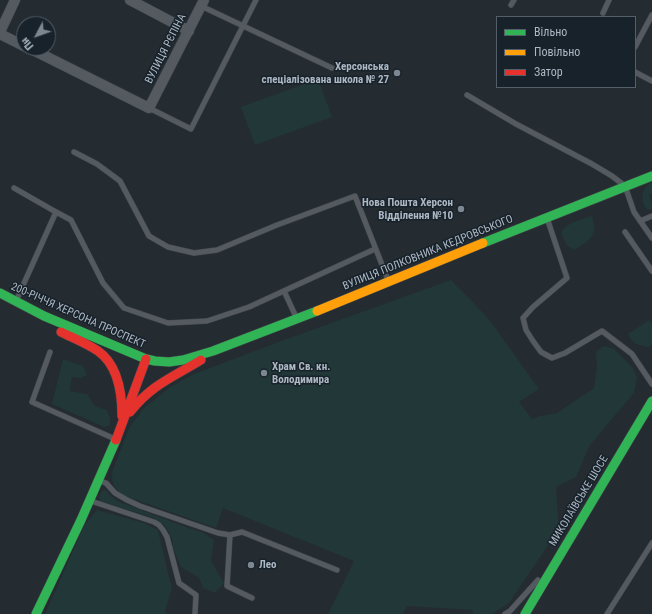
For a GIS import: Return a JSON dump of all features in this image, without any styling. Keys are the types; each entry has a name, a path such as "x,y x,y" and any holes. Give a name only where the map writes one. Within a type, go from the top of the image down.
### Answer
{"street":[{"path":"14,0 0,33 16,42"},
{"path":"130,0 189,31"},
{"name":"ВУЛИЦЯ РЄПІНА","path":"148,108 189,31 202,3"},
{"path":"45,56 148,108"},
{"name":"ВУЛИЦЯ ПОЛКОВНИКА КЕДРОВСЬКОГО","path":"36,614 62,563 99,481 146,360 169,362 183,360 213,351 298,319 652,176"},
{"name":"200-РІЧЧЯ ХЕРСОНА ПРОСПЕКТ","path":"0,293 44,316 146,360"},
{"name":"ВУЛИЦЯ ПОЛКОВНИКА КЕДРОВСЬКОГО","path":"44,316 60,332 99,351 107,360 114,370 120,387 123,406 122,425"},
{"name":"ВУЛИЦЯ ПОЛКОВНИКА КЕДРОВСЬКОГО","path":"122,425 133,408 145,395 159,384 192,366 213,351"},
{"name":"МИКОЛАЇВСЬКЕ ШОСЕ","path":"526,614 647,413 652,401"}],"lane":[{"path":"148,108 191,129 256,0"},
{"path":"511,5 514,0"},
{"path":"602,13 609,0"},
{"path":"202,3 244,26 332,68"},
{"path":"636,45 652,15"},
{"path":"636,73 652,81"},
{"path":"467,95 516,124 592,164 626,186 634,212 652,238"},
{"path":"74,152 97,164 120,181 149,236 168,247 194,253 217,250 277,225 355,196 389,281"},
{"path":"14,188 71,220 103,283 124,308 168,323 207,321 249,307 375,249"},
{"path":"16,302 56,212"},
{"path":"640,221 652,216"},
{"path":"547,218 566,278 533,307 523,318 526,330 541,352 552,358 565,353 602,331 632,354 652,384"},
{"path":"625,232 652,271"},
{"path":"284,291 298,319"},
{"path":"50,352 32,402 116,440"},
{"path":"99,481 106,484 115,493 140,506 218,533 230,535 242,532 337,570"},
{"path":"90,501 159,525 167,537 179,583 196,595 194,614"},
{"path":"230,535 227,586 252,598"},
{"path":"607,614 652,543"},
{"path":"505,614 510,611 562,552"}],"green space":[{"path":"318,79 332,117 255,145 241,107"},
{"path":"652,182 652,193 649,195 652,209 648,210 643,203 642,195 645,188"},
{"path":"592,216 594,229 589,240 575,250 568,246 562,236 563,230 574,222"},
{"path":"451,280 488,318 539,389 519,402 532,419 557,413 594,388 597,367 596,352 603,346 613,348 633,368 637,378 634,393 590,445 576,477 556,487 559,529 509,603 492,614 473,614 472,610 407,606 403,614 328,614 354,561 223,508 216,528 125,496 114,486 112,472 129,428 144,408 170,387 194,374"},
{"path":"649,320 652,323 652,345 648,347 636,344 628,334"},
{"path":"63,359 83,366 87,375 81,378 72,377 70,391 87,394 95,406 107,410 110,418 110,425 104,427 52,404"},
{"path":"105,490 117,501 204,533 214,540 211,561 224,583 215,593 203,588 199,578 181,567 173,548 173,541 163,524 154,518 100,501 99,497 102,491"},
{"path":"97,510 144,523 158,530 172,589 165,611 168,614 45,614 84,526"}],"traffic: fast":[{"path":"483,243 652,176"},
{"path":"0,293 44,316 146,359 169,362 183,360 213,351 317,311"},
{"path":"525,614 652,401"},
{"path":"36,614 81,520 116,440"}],"traffic: slow":[{"path":"317,311 483,243"}],"traffic: jam":[{"path":"61,332 84,343 105,357 118,380 122,416"},
{"path":"116,440 146,359"},
{"path":"130,412 154,388 201,360"}],"place":[{"name":"Херсонська спеціалізована школа № 27","path":"397,73"},
{"name":"Нова Пошта Херсон Відділення №10","path":"461,209"},
{"name":"Храм Св. кн. Володимира","path":"264,373"},
{"name":"Лео","path":"251,565"}]}
